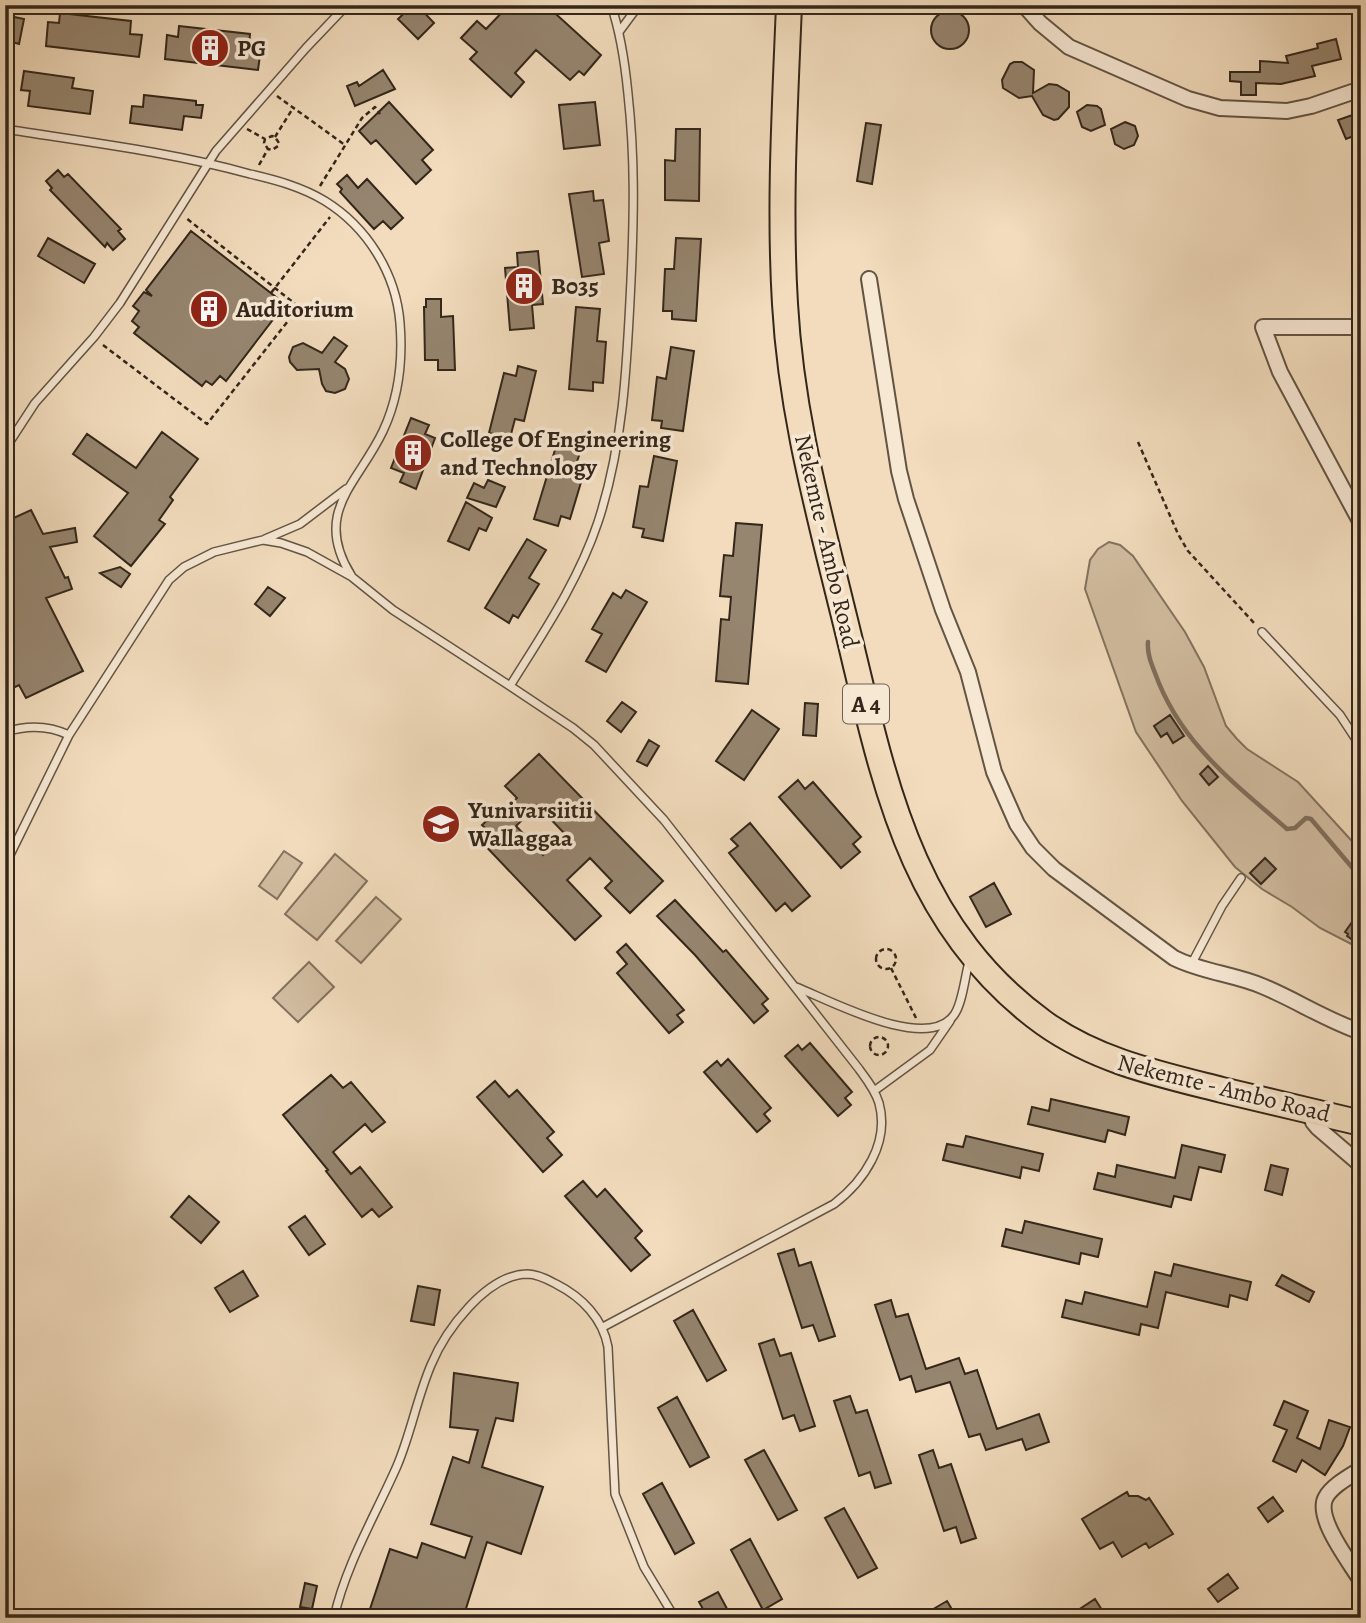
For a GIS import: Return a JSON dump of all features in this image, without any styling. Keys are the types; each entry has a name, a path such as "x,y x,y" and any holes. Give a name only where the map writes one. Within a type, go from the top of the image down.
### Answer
{"highway":[{"name":"Nekemte - Ambo Road","path":"789,5 783,276 793,384 806,466 875,741 900,825 928,889 957,937 992,978 1021,1005 1055,1030 1097,1054 1138,1069 1361,1123"}],"street":[{"path":"1024,5 1040,23 1069,47 1188,99 1220,108 1287,111 1361,89"},
{"path":"869,279 902,485 943,610 968,672 990,761 1009,809 1042,859 1163,951 1191,966 1261,985 1330,1021 1361,1032"},
{"path":"1361,327 1263,327 1280,372 1361,523"},
{"path":"1310,1111 1318,1128 1361,1165"},
{"path":"1361,1469 1334,1488 1324,1499 1322,1506 1328,1527 1361,1581"}],"lane":[{"path":"5,449 35,403 94,337 120,303 209,162 268,90 347,5"},
{"path":"510,686 566,596 584,559 606,494 622,419 627,370 635,177 619,32 611,5"},
{"path":"619,32 639,5"},
{"path":"5,128 209,162 255,175 315,195 336,209 363,234 380,257 393,286 401,326 401,362 392,410 378,440 340,505 337,535 340,556 352,577"},
{"path":"5,864 69,734 133,638 155,599 175,574 205,555 263,540 300,524 347,489"},
{"path":"263,540 307,552 352,577 393,610 583,736 618,769 664,820 796,986 874,1091 881,1112 879,1140 869,1165 852,1190 834,1204 603,1327"},
{"path":"1262,632 1340,715 1361,747"},
{"path":"5,732 45,727 69,734"},
{"path":"1191,966 1222,906 1241,878"},
{"path":"874,1091 930,1050 957,1012 971,954"},
{"path":"796,986 883,1022 921,1028 936,1027 950,1020"},
{"path":"334,1618 348,1577 398,1462 430,1366 445,1339 469,1307 497,1284 527,1274 549,1280 574,1295 603,1327 608,1347 615,1494 644,1567 675,1618"},
{"path":"5,1616 11,1618"}],"path":[{"path":"268,90 345,145"},
{"path":"315,195 365,115 375,107 380,114"},
{"path":"265,139 275,136 293,108"},
{"path":"238,125 265,139"},
{"path":"268,149 272,150 278,146 275,136"},
{"path":"265,139 264,143 268,149"},
{"path":"255,175 268,149"},
{"path":"271,293 336,209"},
{"path":"94,337 207,424 299,307 178,212"},
{"path":"1138,442 1188,551 1262,632"},
{"path":"889,950 895,956 895,964 891,968 883,969 877,963 880,951 889,950"},
{"path":"891,968 921,1028"},
{"path":"882,1037 888,1042 887,1050 880,1055 871,1049 871,1041 882,1037"}],"shaded area":[{"path":"1109,542 1120,545 1133,556 1185,632 1204,667 1226,726 1247,749 1298,782 1361,851 1361,949 1320,928 1262,889 1235,867 1182,801 1136,732 1085,589 1090,560 1098,549"},
{"path":"284,851 302,863 277,899 259,886"},
{"path":"335,854 367,881 317,940 285,914"},
{"path":"376,897 401,919 361,963 336,941"},
{"path":"309,962 334,987 298,1022 273,998"}],"building":[{"path":"413,5 417,5 434,23 418,39 398,19"},
{"path":"509,5 546,5 601,55 584,75 579,71 570,80 536,50 515,73 524,82 511,97 470,59 477,52 461,38 477,21 486,29"},
{"path":"950,11 963,17 969,30 963,43 950,49 937,43 931,30 937,17"},
{"path":"60,13 131,21 130,34 142,35 139,57 46,46 48,22 59,23"},
{"path":"5,15 24,19 19,44 5,40"},
{"name":"PG","path":"179,26 250,34 249,47 261,48 258,70 165,59 167,35 178,37"},
{"path":"1336,39 1341,59 1312,66 1315,76 1281,84 1256,83 1256,95 1241,95 1241,82 1230,81 1230,72 1260,72 1260,61 1288,63 1286,56 1318,48 1317,44"},
{"path":"1022,62 1034,70 1033,93 1049,84 1069,92 1069,107 1058,119 1043,115 1032,96 1019,98 1003,88 1002,80 1010,64"},
{"path":"383,70 395,89 355,106 347,86 357,82 359,86"},
{"path":"24,71 74,78 72,88 93,91 90,114 28,106 30,91 21,90"},
{"path":"144,95 196,101 196,105 203,105 201,118 184,116 182,130 130,123 132,106 143,107"},
{"path":"389,102 433,150 422,160 431,170 416,184 376,140 371,144 359,131"},
{"path":"595,102 600,145 564,149 559,105"},
{"path":"1087,105 1101,109 1105,125 1091,131 1082,127 1077,112"},
{"path":"1361,112 1361,133 1346,139 1338,120"},
{"path":"1125,122 1135,126 1138,136 1134,145 1124,149 1115,144 1111,129"},
{"path":"866,123 881,125 872,184 857,181"},
{"path":"676,129 700,129 699,201 665,200 665,160 675,161"},
{"path":"58,170 64,177 68,174 121,229 118,231 125,239 113,250 107,243 105,247 50,190 52,188 46,181"},
{"path":"347,175 358,188 367,179 403,218 391,229 383,221 374,229 340,192 342,189 337,184"},
{"path":"593,191 594,201 603,200 609,241 599,243 604,274 582,277 569,194"},
{"name":"Auditorium","path":"191,231 285,304 226,381 220,376 212,385 206,381 202,386 134,333 139,327 132,321 139,311 133,306 144,292 152,296 146,290"},
{"path":"48,238 95,264 84,283 38,256"},
{"path":"676,238 701,239 696,321 672,319 672,311 663,311 665,269 674,269"},
{"name":"B035","path":"538,251 543,304 532,305 534,328 510,330 505,268 518,267 517,253"},
{"path":"426,299 441,299 441,317 453,316 455,370 438,370 438,360 425,360"},
{"path":"576,307 600,309 597,341 606,342 603,383 593,382 593,391 569,389"},
{"path":"334,337 347,346 335,362 345,369 349,379 345,389 335,393 326,391 319,369 297,370 289,357 293,347 303,343 322,353"},
{"path":"671,347 694,351 683,431 661,428 662,421 652,420 657,377 666,379"},
{"path":"518,366 536,371 524,421 515,419 510,438 489,433 504,373 516,376"},
{"name":"College Of Engineering and Technology","path":"411,418 429,425 425,434 435,438 416,489 400,482 404,473 391,468"},
{"path":"162,432 198,459 170,497 173,500 159,520 165,524 131,566 94,536 128,493 73,454 87,434 136,468"},
{"path":"558,440 582,447 572,476 582,479 570,519 561,516 558,526 534,519"},
{"path":"654,456 677,461 663,541 642,537 644,529 633,527 640,486 648,487"},
{"path":"488,480 505,487 496,507 467,498 474,483 484,488"},
{"path":"466,502 492,518 486,531 479,528 469,550 448,541"},
{"path":"31,510 43,534 75,528 77,542 50,547 72,589 46,598 83,671 26,698 19,685 5,692 5,522"},
{"path":"736,523 762,525 748,684 716,681 721,619 729,620 731,597 720,596 724,555 733,556"},
{"path":"527,539 546,550 529,578 539,584 518,618 513,615 509,623 485,608"},
{"path":"120,567 130,574 121,587 100,573"},
{"path":"268,587 285,598 270,616 255,604"},
{"path":"626,590 647,602 606,672 586,661 602,634 592,629 613,593 621,598"},
{"path":"622,702 636,712 621,732 607,721"},
{"path":"805,703 818,704 816,736 803,735"},
{"path":"752,710 779,729 744,780 716,761"},
{"path":"1170,715 1184,736 1173,743 1167,733 1161,737 1154,726"},
{"path":"649,740 659,746 647,766 637,761"},
{"path":"539,754 663,881 630,913 605,888 612,881 590,858 567,880 601,916 575,940 477,837 486,829 482,825 492,816 495,819 517,798 505,786","holes":["537,805 565,834 543,855 516,826"]},
{"path":"1208,766 1218,777 1209,785 1200,774"},
{"path":"798,780 805,789 813,782 861,837 853,844 860,852 841,868 779,797"},
{"path":"750,823 810,896 792,911 785,903 776,911 729,853 738,846 731,839"},
{"path":"1265,858 1276,869 1261,884 1250,873"},
{"path":"994,883 1011,914 986,927 970,897"},
{"path":"675,900 723,952 726,950 768,999 762,1004 768,1011 754,1023 657,916"},
{"path":"1361,916 1361,946 1345,932 1352,922 1355,924"},
{"path":"626,944 684,1010 677,1015 683,1022 669,1033 617,973 627,964 617,952"},
{"path":"810,1043 852,1092 845,1098 851,1105 838,1116 785,1056 798,1045 802,1050"},
{"path":"728,1059 771,1108 764,1114 770,1121 757,1132 704,1072 717,1061 721,1066"},
{"path":"331,1075 343,1088 351,1082 385,1122 372,1132 365,1124 333,1152 351,1174 360,1167 392,1207 379,1217 372,1209 362,1217 283,1115"},
{"path":"495,1081 509,1097 517,1090 554,1132 547,1138 562,1155 543,1172 477,1097"},
{"path":"1051,1099 1129,1117 1125,1135 1108,1130 1105,1142 1028,1124 1032,1107 1049,1111"},
{"path":"966,1136 1043,1154 1039,1171 1022,1167 1020,1178 943,1160 947,1144 963,1147"},
{"path":"1182,1145 1225,1155 1221,1172 1199,1167 1191,1200 1174,1196 1171,1207 1094,1189 1098,1173 1115,1177 1117,1165 1175,1178"},
{"path":"1271,1165 1288,1169 1282,1195 1265,1190"},
{"path":"583,1181 597,1197 605,1189 642,1231 635,1238 650,1255 631,1271 565,1196"},
{"path":"189,1196 219,1222 201,1243 171,1217"},
{"path":"305,1216 325,1244 309,1255 289,1227"},
{"path":"1025,1221 1102,1239 1098,1257 1081,1253 1079,1264 1002,1246 1006,1229 1022,1233"},
{"path":"794,1249 799,1266 811,1262 835,1336 819,1341 813,1325 802,1328 778,1254"},
{"path":"1174,1264 1251,1282 1247,1300 1230,1295 1228,1307 1166,1292 1158,1328 1141,1324 1139,1335 1062,1317 1066,1300 1082,1304 1085,1292 1147,1307 1155,1272 1171,1276"},
{"path":"243,1271 258,1296 230,1312 215,1288"},
{"path":"1282,1275 1314,1292 1309,1302 1276,1285"},
{"path":"418,1286 440,1290 434,1325 411,1321"},
{"path":"891,1300 896,1317 908,1314 926,1369 959,1358 965,1374 977,1370 997,1429 1039,1414 1049,1442 1026,1450 1022,1439 986,1450 980,1434 969,1437 950,1382 916,1392 911,1376 900,1380 875,1305"},
{"path":"693,1310 726,1370 707,1381 674,1321"},
{"path":"774,1339 780,1356 791,1353 815,1426 800,1431 794,1415 783,1419 759,1344"},
{"path":"454,1373 518,1383 513,1421 496,1418 482,1467 543,1487 521,1554 487,1542 463,1618 367,1618 390,1549 417,1558 422,1543 465,1558 472,1537 431,1524 453,1457 469,1463 478,1430 450,1427"},
{"path":"850,1396 856,1413 867,1410 891,1483 875,1488 870,1472 859,1476 834,1401"},
{"path":"677,1397 709,1457 690,1467 658,1408"},
{"path":"1284,1401 1308,1411 1297,1438 1320,1449 1329,1420 1350,1427 1343,1446 1325,1475 1302,1460 1296,1472 1273,1461 1287,1430 1274,1425"},
{"path":"764,1450 797,1510 778,1520 745,1460"},
{"path":"933,1450 939,1468 951,1464 976,1538 961,1543 956,1527 944,1531 919,1455"},
{"path":"662,1483 694,1543 675,1554 643,1494"},
{"path":"1127,1492 1129,1496 1146,1500 1149,1498 1173,1534 1149,1548 1146,1543 1122,1557 1113,1542 1100,1549 1082,1519"},
{"path":"1273,1497 1283,1511 1268,1522 1258,1508"},
{"path":"844,1508 877,1568 858,1578 825,1518"},
{"path":"750,1539 782,1599 763,1610 731,1550"},
{"path":"1228,1574 1238,1588 1218,1602 1208,1589"},
{"path":"305,1583 317,1586 312,1609 300,1607"},
{"path":"718,1592 732,1618 708,1618 699,1602"},
{"path":"1095,1599 1107,1618 1066,1618"},
{"path":"947,1601 957,1618 918,1618"}],"waterway":[{"path":"1148,642 1151,662 1166,698 1179,720 1210,760 1287,829 1295,828 1306,818 1311,819 1361,878"}],"place":[{"name":"PG","path":"210,48"},
{"name":"B035","path":"524,286"},
{"name":"Auditorium","path":"209,309"},
{"name":"College Of Engineering and Technology","path":"413,453"},
{"name":"Yunivarsiitii Wallaggaa","path":"441,824"}]}
